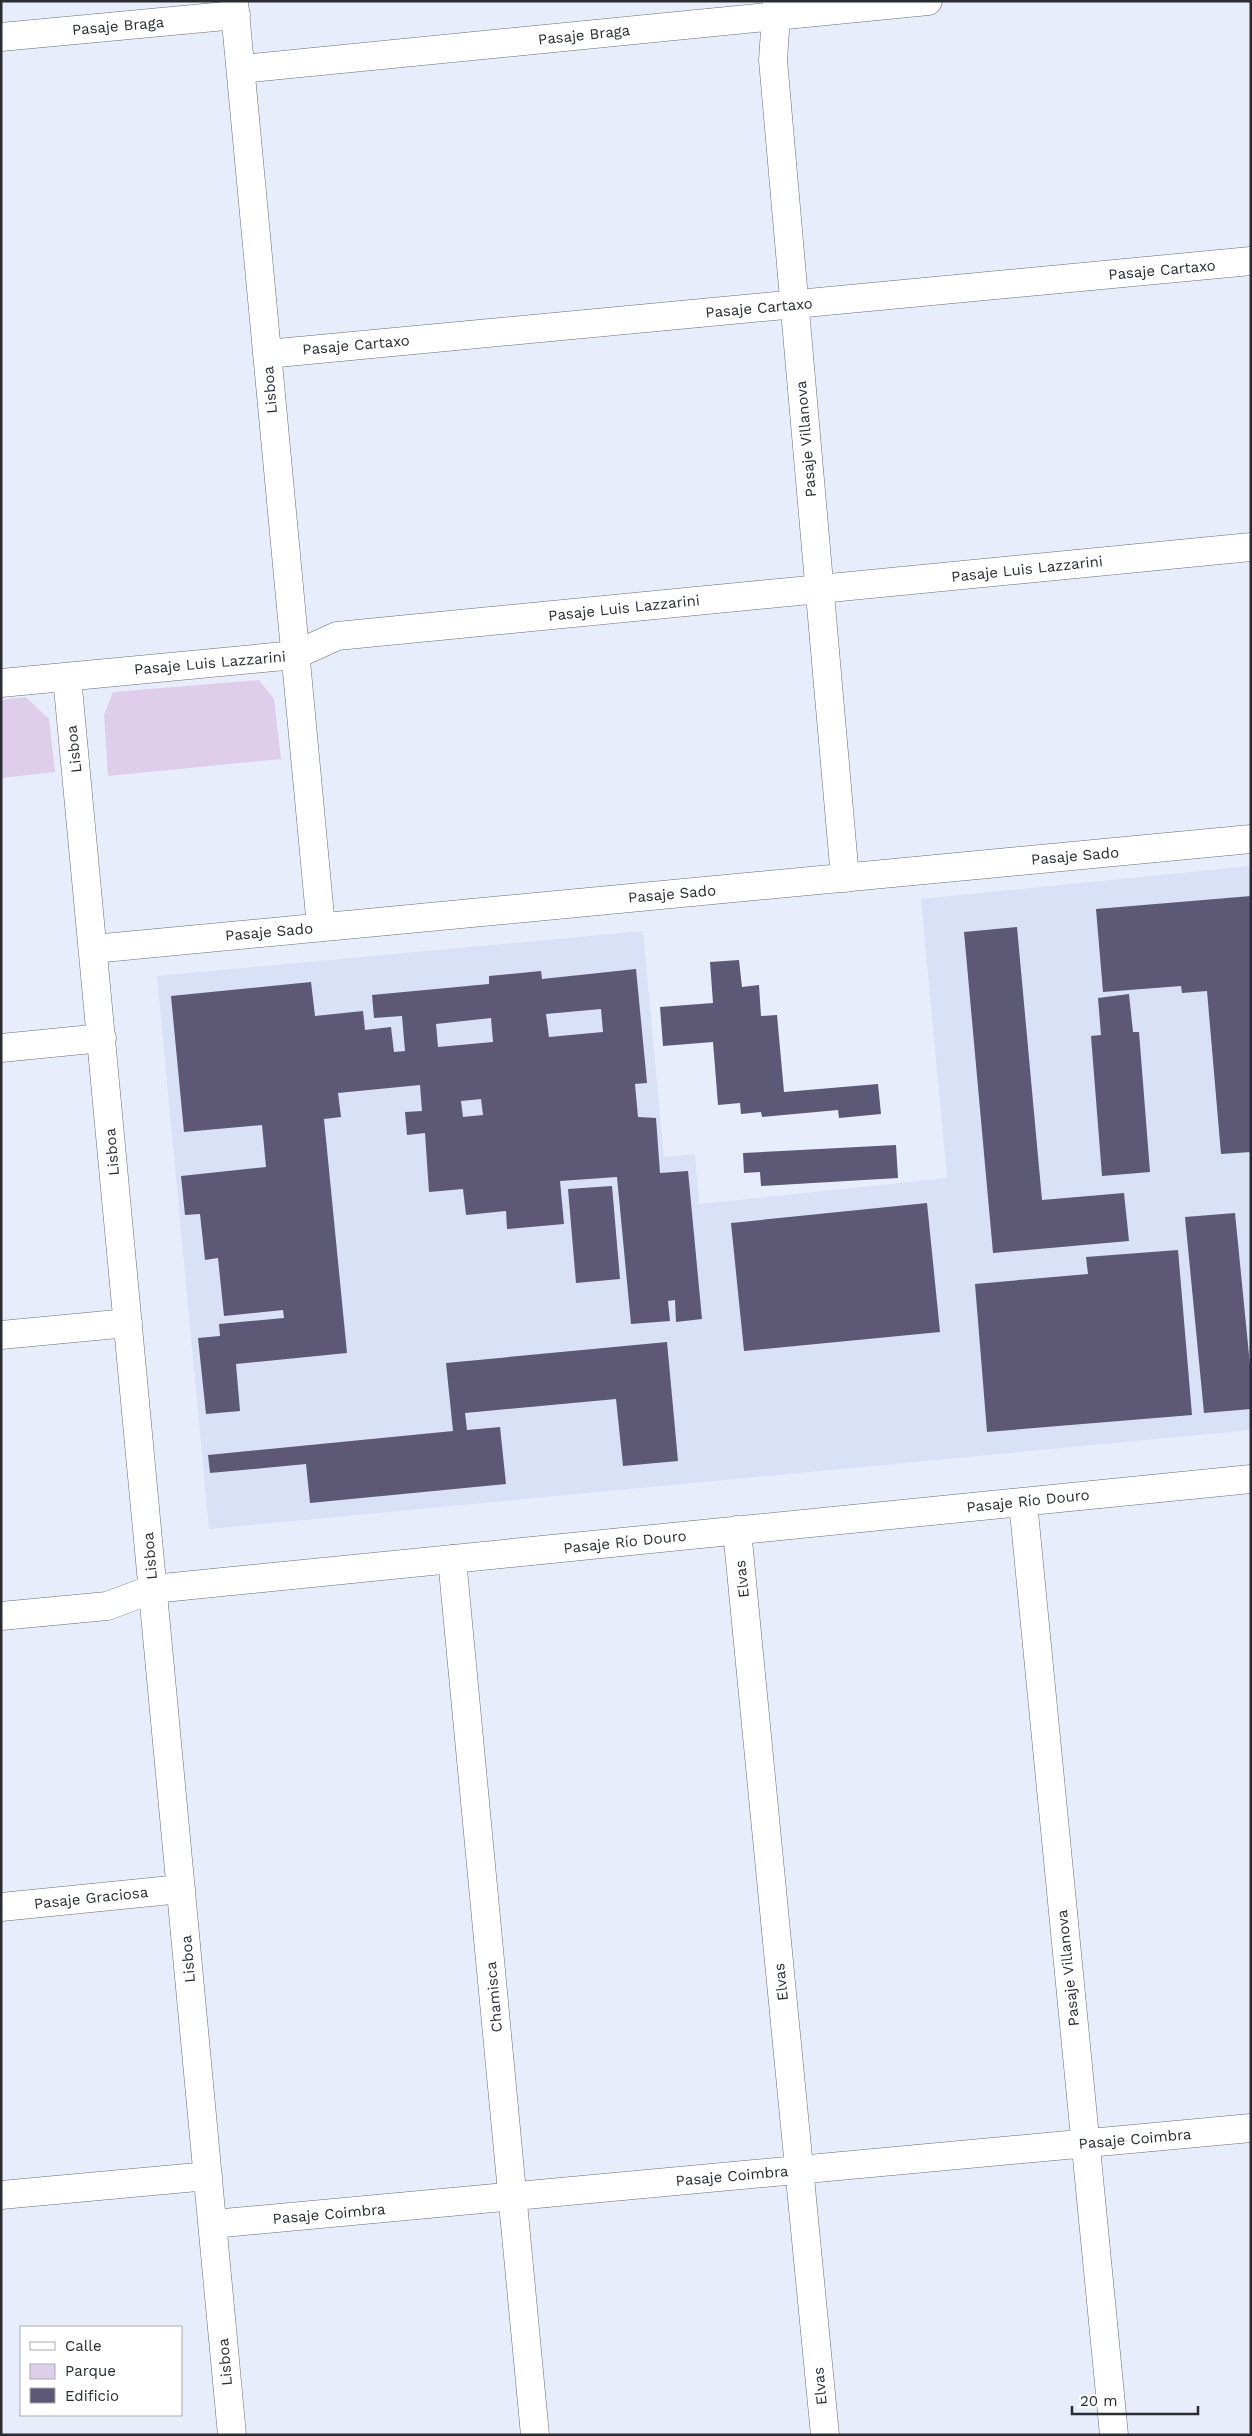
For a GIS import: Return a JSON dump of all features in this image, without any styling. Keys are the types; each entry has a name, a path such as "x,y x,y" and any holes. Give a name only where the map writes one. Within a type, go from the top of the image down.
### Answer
{"street":[{"name":"Pasaje Braga","path":"241,69 776,9 928,1"},
{"name":"Pasaje Braga","path":"1,37 235,8"},
{"name":"Lisboa","path":"235,8 321,927"},
{"name":"Pasaje Villanova","path":"776,9 773,60 845,878"},
{"name":"Pasaje Cartaxo","path":"267,354 1251,261"},
{"name":"Pasaje Luis Lazzarini","path":"1,683 295,655 338,636 1251,547"},
{"name":"Lisboa","path":"67,676 232,2435"},
{"name":"Pasaje Sado","path":"93,949 1251,839"},
{"path":"1,1048 102,1038"},
{"path":"1,1334 128,1323"},
{"name":"Pasaje Río Douro","path":"1,1616 107,1606 153,1590 1251,1479"},
{"name":"Pasaje Villanova","path":"1023,1502 1114,2435"},
{"name":"Elvas","path":"737,1530 825,2435"},
{"name":"Chamisca","path":"452,1560 535,2435"},
{"name":"Pasaje Graciosa","path":"1,1907 181,1889"},
{"name":"Pasaje Coimbra","path":"213,2224 1251,2128"},
{"path":"1,2195 208,2176"}],"shaded area":[{"path":"1251,866 1251,1430 209,1529 157,976 643,931 664,1157 695,1154 699,1204 947,1178 921,899"}],"green space":[{"path":"259,680 274,699 281,759 108,776 104,715 113,692"},
{"path":"26,697 49,719 55,772 1,778 1,700"}],"building":[{"path":"1251,896 1251,1152 1221,1154 1207,991 1182,993 1181,986 1103,992 1096,909"},
{"path":"1017,927 1042,1200 1124,1193 1129,1241 993,1253 964,932"},
{"path":"739,960 742,987 759,985 761,1016 777,1015 784,1092 878,1084 881,1114 839,1118 838,1110 762,1117 761,1112 741,1114 740,1103 718,1105 713,1042 663,1046 660,1007 713,1003 710,962"},
{"path":"636,969 647,1083 635,1084 638,1117 656,1118 660,1173 688,1171 702,1319 676,1322 675,1300 668,1301 670,1321 631,1324 617,1177 560,1181 564,1224 507,1229 506,1211 466,1215 463,1189 429,1192 425,1133 407,1135 405,1112 422,1111 420,1085 338,1093 341,1117 324,1119 347,1353 236,1364 240,1411 206,1414 198,1338 220,1336 219,1324 284,1318 283,1310 224,1316 218,1258 205,1260 200,1214 185,1215 181,1176 266,1167 262,1125 184,1132 171,996 311,982 315,1016 363,1011 365,1030 391,1027 394,1052 405,1051 402,1016 374,1018 372,995 489,984 489,976 541,971 542,979","holes":["601,1009 603,1032 549,1037 546,1014","491,1018 493,1042 438,1047 436,1024","481,1099 483,1115 463,1117 461,1101"]},
{"path":"1129,994 1133,1032 1139,1032 1150,1172 1102,1176 1091,1036 1101,1035 1098,998"},
{"path":"896,1145 898,1178 761,1186 760,1172 744,1173 743,1153"},
{"path":"612,1186 620,1279 576,1283 568,1189"},
{"path":"927,1203 940,1332 744,1351 731,1223"},
{"path":"1235,1213 1251,1375 1251,1409 1204,1413 1185,1217"},
{"path":"1178,1250 1192,1415 987,1432 975,1284 1088,1274 1086,1257"},
{"path":"667,1342 678,1461 623,1466 616,1399 465,1413 467,1430 500,1427 506,1484 310,1503 306,1464 210,1473 208,1455 453,1431 446,1363"}]}
